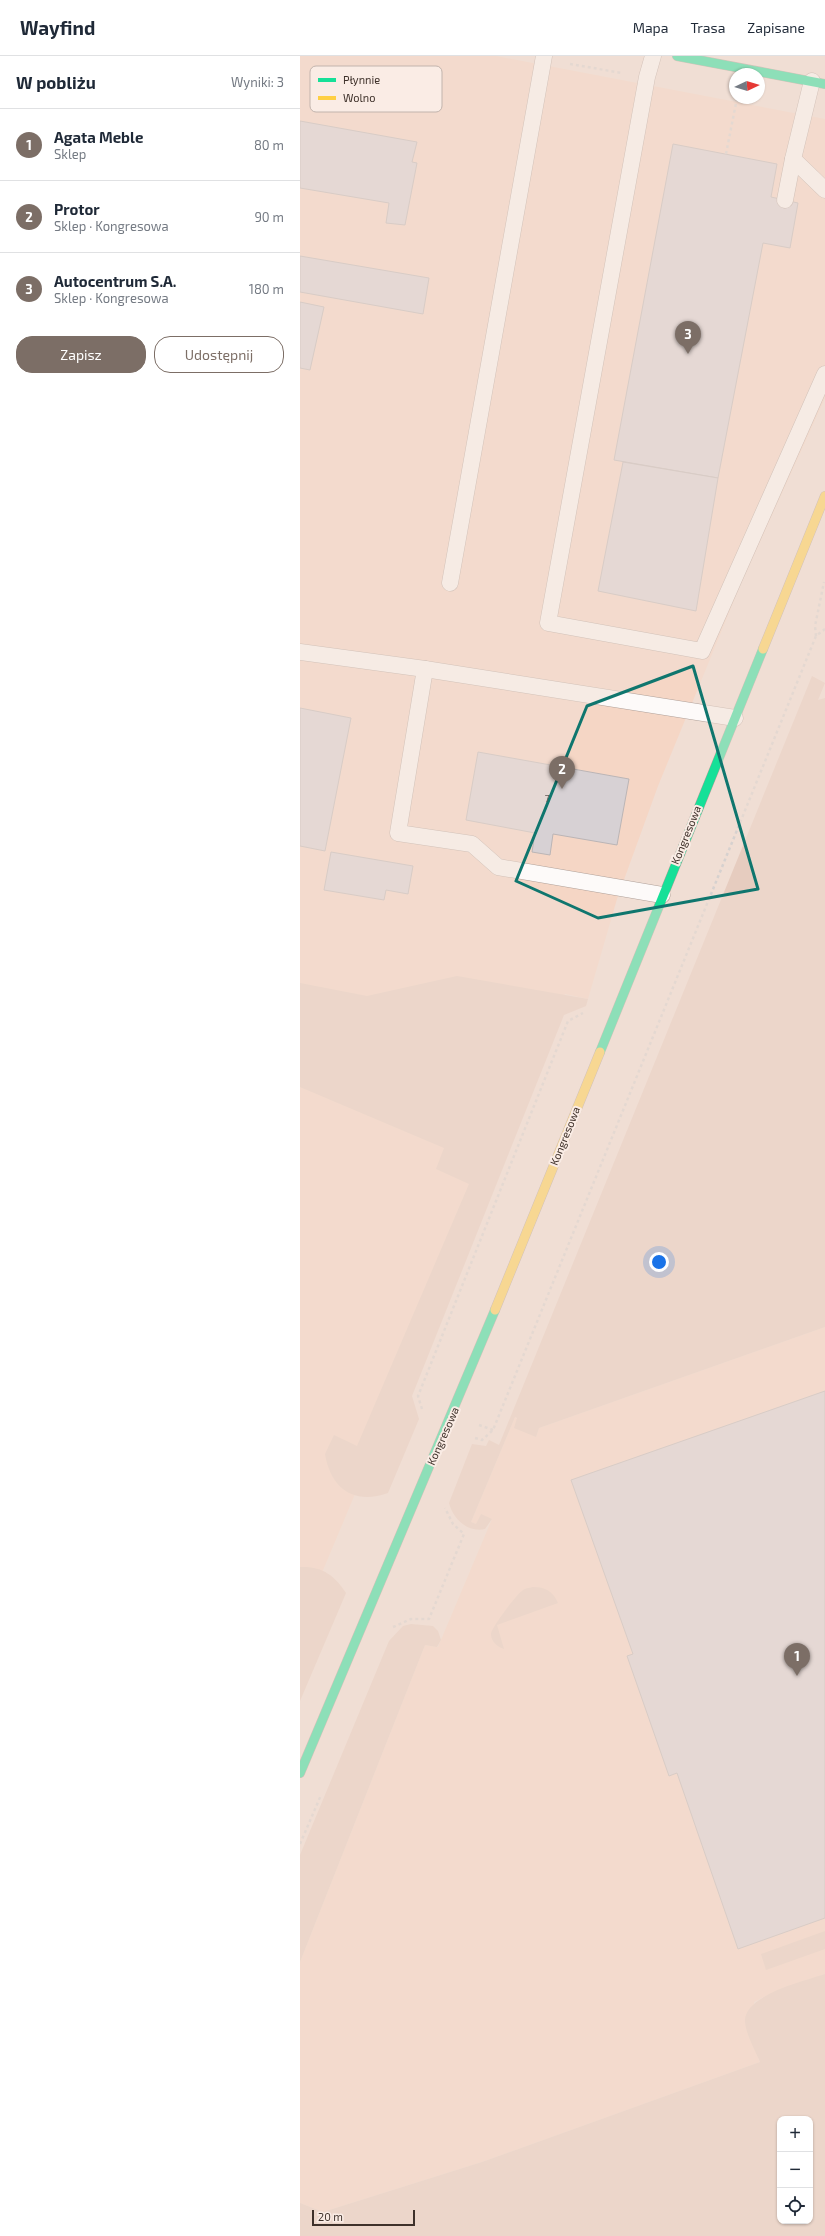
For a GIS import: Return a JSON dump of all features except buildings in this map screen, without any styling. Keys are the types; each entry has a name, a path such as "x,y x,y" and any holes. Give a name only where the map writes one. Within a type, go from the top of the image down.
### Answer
{"street":[{"path":"677,56 818,82"},
{"name":"Kongresowa","path":"300,1773 381,1577 453,1414 662,895 825,496"}],"lane":[{"path":"653,56 646,84 548,623 702,651 825,374"},
{"path":"450,583 544,58"},
{"path":"785,200 793,159 818,82"},
{"path":"793,159 825,190"},
{"path":"300,652 425,669 735,718"},
{"path":"425,669 398,833 472,844 498,867 662,895"}],"path":[{"path":"544,58 630,74"},
{"path":"726,154 736,104"},
{"path":"469,1436 482,1440 492,1430 816,636 815,626 825,576"},
{"path":"816,636 825,629"},
{"path":"423,1411 418,1396 568,1021 585,1012"},
{"path":"392,1628 411,1619 429,1619 464,1534 453,1524 448,1516 444,1502"},
{"path":"300,1844 321,1793"}],"highlighted area":[{"path":"693,666 758,889 598,918 516,881 587,706"}],"shaded area":[{"path":"300,56 496,56 729,101 729,104 747,104 825,119 825,398 740,586 658,786 617,899 588,999 565,994 300,1625"},
{"path":"812,676 825,683 818,700 825,698 825,1327 539,1428 536,1437 514,1428 517,1418 515,1417 471,1522 476,1524 481,1514 492,1519 485,1529 479,1530 467,1527 462,1524 454,1514 449,1503 472,1444 486,1446 489,1440 499,1445"},
{"path":"457,976 588,999 586,1006 564,1015 412,1396 419,1419 388,1493 365,1497 346,1491 339,1485 328,1466 325,1454 334,1435 357,1446 469,1184 436,1169 444,1148 300,1087 300,983 367,996"},
{"path":"825,1327 825,1974 768,1995 754,2002 758,2058 760,2062 482,2162 323,2212 300,2203 300,1962 425,1645 438,1647 492,1519 476,1524 471,1522 515,1417 536,1437 539,1428"},
{"path":"300,1567 315,1568 327,1573 337,1581 346,1593 300,1701"},
{"path":"533,1587 548,1590 554,1595 558,1603 497,1625 504,1649 499,1647 495,1644 491,1637 492,1630 515,1598 524,1589"},
{"path":"411,1624 433,1626 438,1631 441,1640 437,1647 425,1645 300,1962 300,1855 389,1641 403,1626"},
{"path":"825,1931 825,1949 766,1970 761,1954"},
{"path":"825,1974 825,2236 300,2236 300,2203 323,2212 482,2162 760,2062 746,2027 745,2022 747,2012 754,2004 764,1997 790,1985"}],"traffic: fast":[{"path":"677,56 825,84"},
{"path":"600,1052 763,649"},
{"path":"300,1773 495,1310"}],"traffic: slow":[{"path":"763,649 825,496"},
{"path":"495,1310 600,1052"}],"place":[{"name":"Autocentrum S.A.","path":"688,354"},
{"name":"Protor","path":"562,789"},
{"name":"Agata Meble","path":"797,1676"}]}
